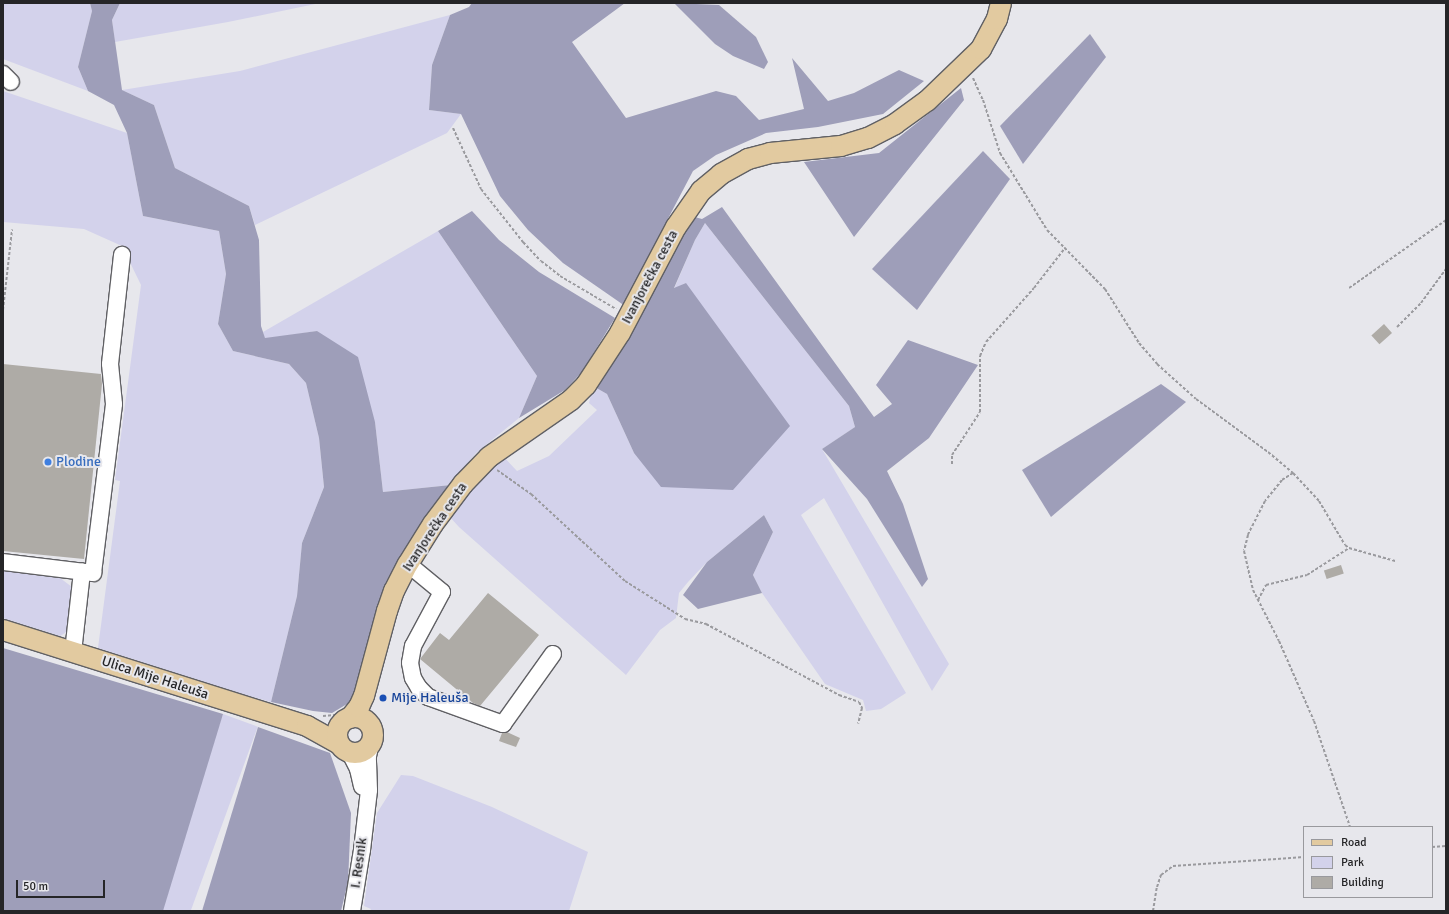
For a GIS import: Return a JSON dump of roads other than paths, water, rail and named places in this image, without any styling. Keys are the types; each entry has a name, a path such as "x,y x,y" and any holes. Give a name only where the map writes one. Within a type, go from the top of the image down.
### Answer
{"main road":[{"name":"Ivanjorečka cesta","path":"347,719 359,706 364,696 387,611 408,564 433,524 463,484 484,462 500,448 575,396 593,375 630,316 663,250 686,212 706,185 738,164 759,156 791,151 828,149 868,138 915,111 981,49 989,36 1001,3"},
{"name":"Ulica Mije Haleuša","path":"3,630 307,726 344,748"},
{"name":"Ivanjorečka cesta","path":"371,739 376,652"},
{"path":"362,718 367,721 371,739 361,753 344,748 338,730 347,719 362,718"},
{"name":"Ulica Mije Haleuša","path":"307,726 328,725 347,719"}],"street":[{"path":"3,562 93,573 114,404 110,364 122,255"},
{"path":"408,564 442,592 413,646 410,663 413,678 428,697 503,724 553,654"},
{"path":"73,652 82,572"},
{"name":"I. Resnik","path":"352,911 369,790 368,756 371,739"},
{"name":"I. Resnik","path":"344,748 360,777 366,816"}],"place":[{"name":"Plodine","path":"48,462"},
{"name":"Mije Haleuša","path":"383,698"}]}
